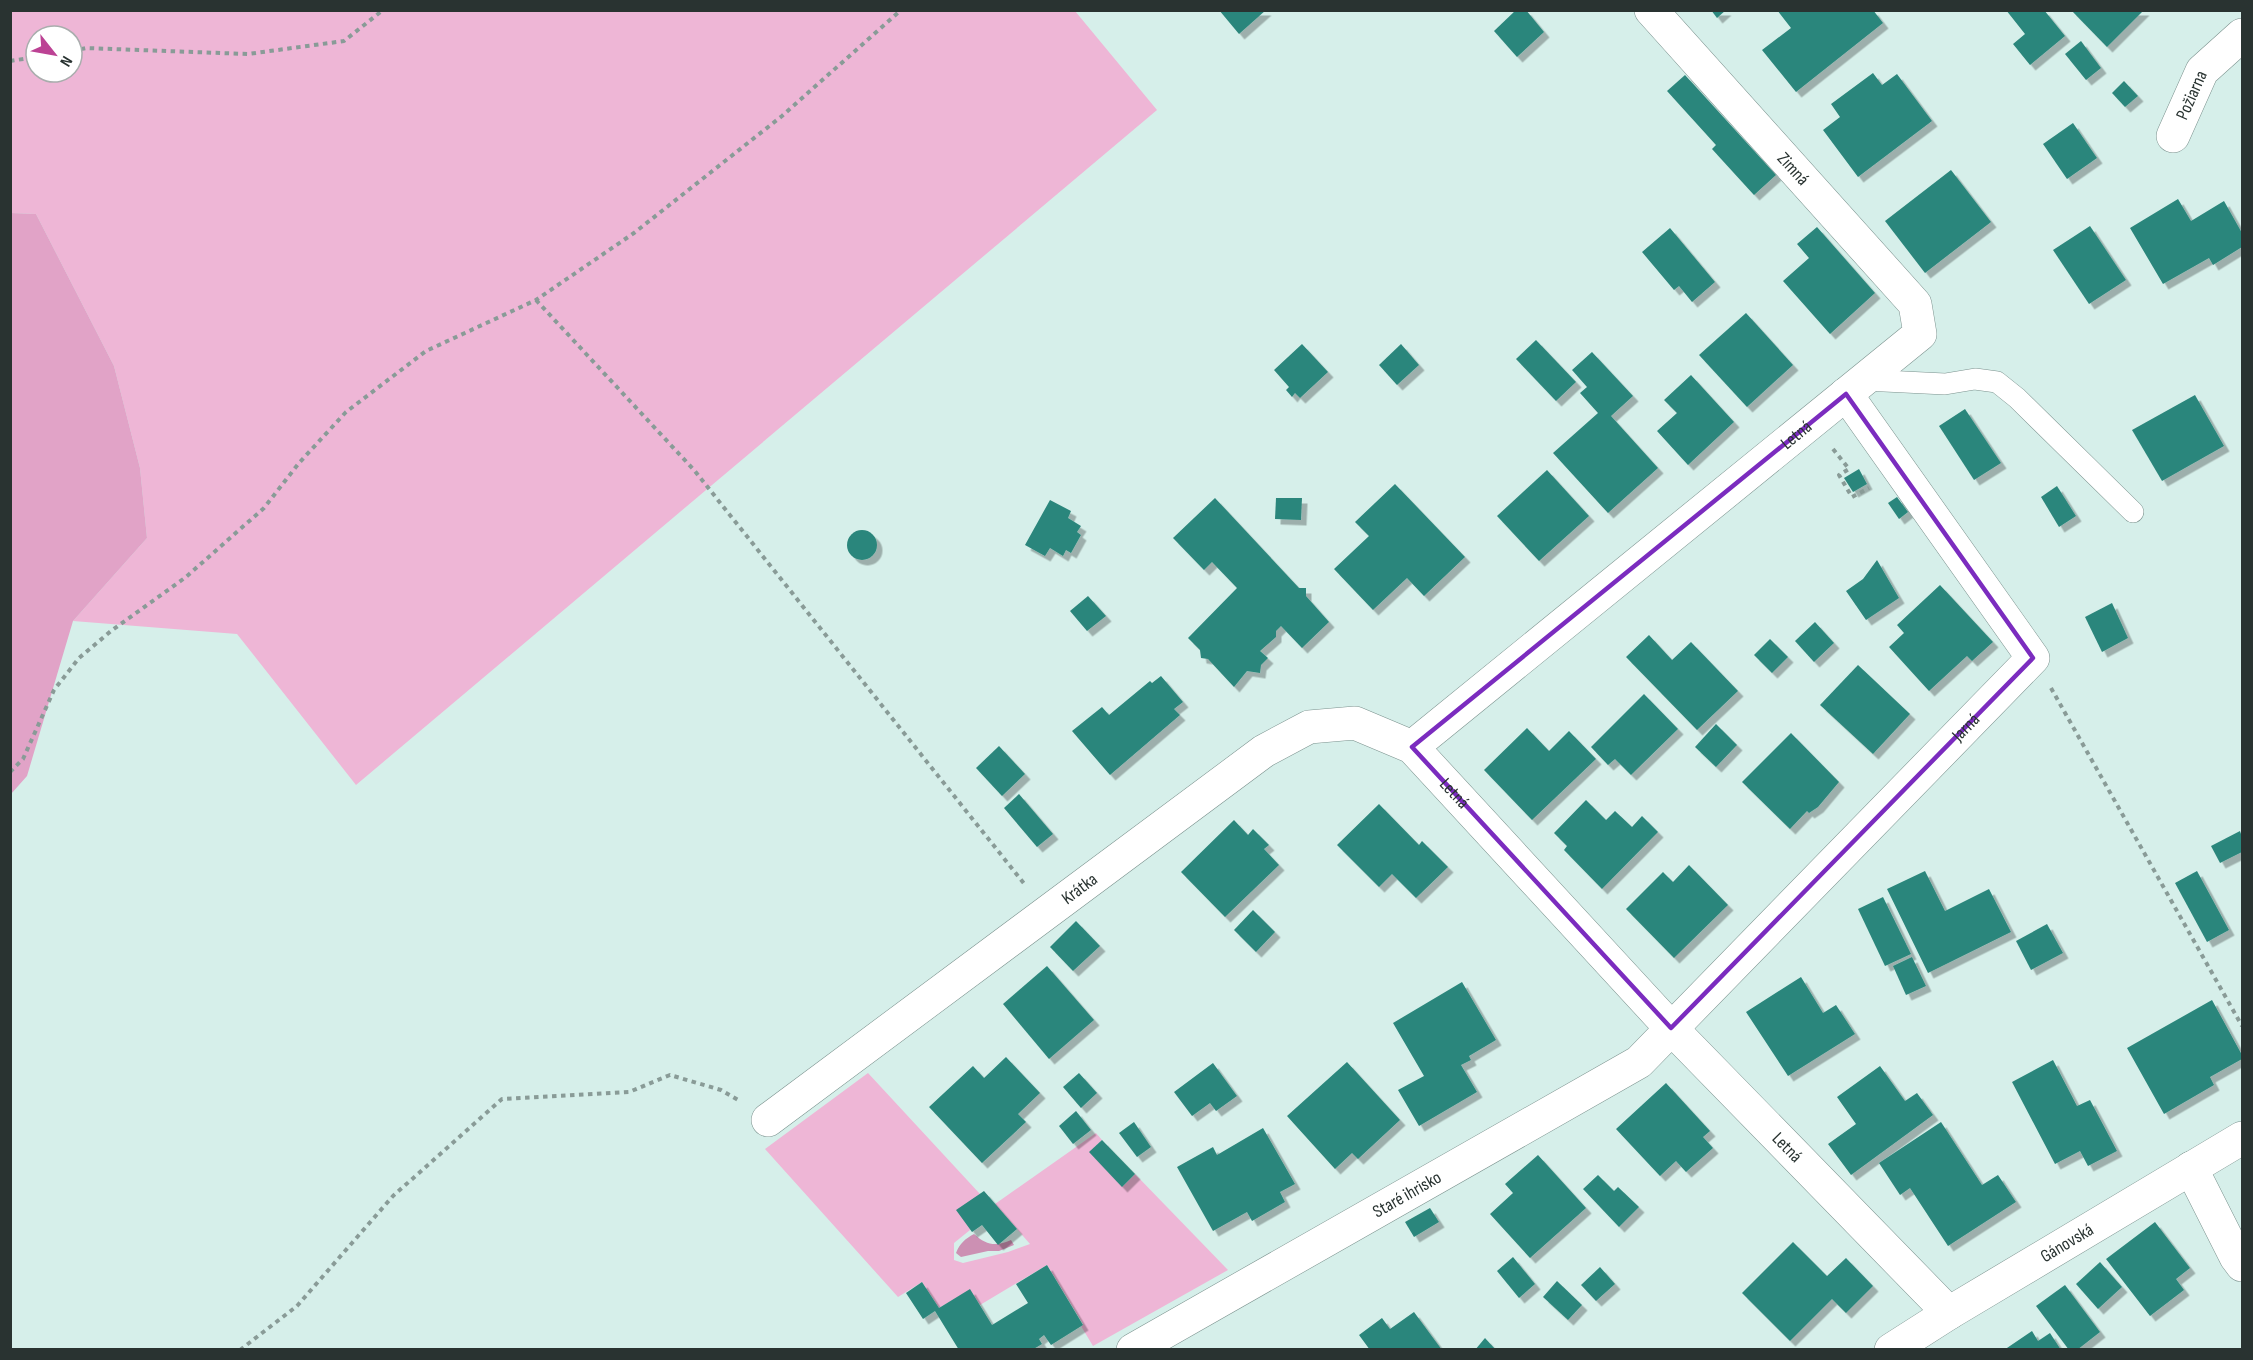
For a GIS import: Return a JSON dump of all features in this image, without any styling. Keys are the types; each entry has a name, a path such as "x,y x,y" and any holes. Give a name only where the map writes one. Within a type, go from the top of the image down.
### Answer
{"street":[{"name":"Zimná","path":"1651,10 1915,304 1920,334"},
{"name":"Požiarna","path":"2173,136 2202,71 2242,35"},
{"name":"Letná","path":"1920,334 1412,747 1671,1028 1949,1313"},
{"path":"1855,387 2033,658"},
{"name":"Jarná","path":"1671,1028 2033,658"},
{"name":"Krátka","path":"768,1120 1264,751 1309,727 1355,723 1412,747"},
{"name":"Staré ihrisko","path":"1133,1350 1639,1062 1671,1028"},
{"name":"Gánovská","path":"1891,1350 2242,1138"},
{"path":"2191,1168 2242,1265"}],"lane":[{"path":"1855,387 1945,384 1975,379 1997,382 2017,398 2133,512"}],"path":[{"path":"84,48 248,54 344,41 383,10"},
{"path":"10,772 23,759 54,690 79,658 111,631 186,577 264,508 299,463 346,412 426,351 536,300 634,233 782,116 901,10"},
{"path":"536,300 694,470 1047,912"},
{"path":"1855,466 1848,467 1839,475 1852,497 1873,486"},
{"path":"2033,658 2242,1026"},
{"path":"240,1350 297,1306 393,1196 502,1099 629,1092 670,1075 721,1090 768,1120"}],"highlighted area":[{"path":"1846,394 2033,658 1671,1028 1412,747"}],"shaded area":[{"path":"11,11 1075,11 1157,110 356,785 237,634 73,621 147,538 140,468 114,366 36,214 11,213"},
{"path":"11,213 36,214 114,366 140,468 147,538 73,621 27,776 11,794"},
{"path":"868,1073 980,1194 970,1230 954,1243 954,1260 963,1263 1030,1244 995,1204 1096,1133 1102,1140 1090,1152 1123,1186 1135,1174 1228,1270 1093,1346 1081,1326 1083,1324 1047,1265 980,1305 970,1290 939,1308 922,1282 898,1297 765,1149"},
{"path":"974,1234 987,1243 1001,1244 1011,1240 1014,1245 999,1251 961,1257 956,1253 959,1247"}],"building":[{"path":"1219,10 1266,10 1239,34"},
{"path":"1516,10 1526,10 1544,32 1517,57 1494,31"},
{"path":"1711,10 1726,10 1717,18"},
{"path":"1777,10 1873,10 1883,23 1796,92 1762,50 1791,28"},
{"path":"2006,10 2044,10 2065,36 2030,65 2013,44 2025,34"},
{"path":"2071,10 2144,10 2107,47"},
{"path":"2081,41 2101,68 2086,80 2065,54"},
{"path":"1873,73 1882,85 1897,74 1932,121 1858,177 1823,130 1840,117 1831,104"},
{"path":"1685,75 1776,175 1754,195 1712,149 1716,145 1667,91"},
{"path":"2124,81 2138,96 2125,107 2112,93"},
{"path":"2073,123 2097,158 2067,179 2043,144"},
{"path":"1951,170 1991,222 1925,273 1885,221"},
{"path":"2178,199 2191,221 2224,201 2242,233 2242,247 2213,265 2209,258 2163,284 2130,228"},
{"path":"2090,226 2126,280 2089,304 2053,250"},
{"path":"1817,227 1875,293 1830,334 1783,281 1809,258 1797,244"},
{"path":"1670,228 1715,282 1692,302 1679,286 1674,290 1642,252"},
{"path":"1746,313 1793,365 1747,407 1699,355"},
{"path":"1536,340 1576,382 1556,401 1516,359"},
{"path":"1302,344 1328,372 1300,398 1295,393 1292,397 1286,390 1289,387 1274,370"},
{"path":"1401,344 1419,365 1397,385 1379,365"},
{"path":"1592,352 1633,396 1611,416 1658,468 1608,513 1553,453 1598,413 1580,393 1587,387 1572,370"},
{"path":"1691,375 1734,422 1688,465 1657,431 1677,413 1664,400"},
{"path":"2195,395 2224,446 2162,481 2132,430"},
{"path":"1965,409 2001,463 1974,480 1939,426"},
{"path":"1859,469 1867,484 1853,492 1844,478"},
{"path":"1547,470 1589,516 1539,561 1497,516"},
{"path":"1395,484 1465,557 1424,596 1407,578 1373,610 1334,569 1369,536 1355,522"},
{"path":"2057,486 2076,516 2059,527 2041,497"},
{"path":"1897,497 1908,512 1899,519 1888,503"},
{"path":"1215,498 1299,588 1306,588 1306,596 1329,622 1302,648 1281,626 1276,631 1276,637 1260,651 1268,658 1261,665 1260,673 1247,671 1234,687 1208,659 1201,658 1200,650 1188,638 1237,588 1212,562 1204,570 1173,538"},
{"path":"1276,498 1302,498 1301,520 1275,519"},
{"path":"1050,500 1071,511 1068,518 1081,526 1077,532 1081,535 1071,553 1066,550 1063,556 1050,548 1045,556 1025,545"},
{"path":"862,530 873,534 877,545 873,556 862,560 851,556 847,545 851,534"},
{"path":"1877,560 1899,598 1866,620 1846,591 1863,579"},
{"path":"1940,585 1993,642 1972,661 1967,656 1929,691 1889,647 1904,633 1897,625"},
{"path":"1088,596 1106,616 1087,631 1070,611"},
{"path":"2112,603 2128,638 2102,652 2085,617"},
{"path":"1815,622 1834,643 1814,662 1795,641"},
{"path":"1649,635 1672,660 1691,642 1738,691 1697,730 1626,657"},
{"path":"1770,639 1788,657 1772,673 1754,655"},
{"path":"1858,665 1910,714 1873,754 1820,705"},
{"path":"1161,676 1183,702 1174,709 1180,715 1110,775 1072,731 1102,707 1109,715 1150,681 1152,683"},
{"path":"1644,694 1678,729 1631,775 1615,759 1608,765 1591,747"},
{"path":"1716,724 1737,745 1716,767 1695,747"},
{"path":"1527,728 1549,751 1569,731 1596,759 1532,820 1484,770"},
{"path":"1791,733 1839,782 1818,807 1809,813 1807,811 1790,829 1742,782"},
{"path":"999,746 1025,774 1002,796 976,768"},
{"path":"1019,794 1053,834 1037,847 1004,808"},
{"path":"1586,800 1606,820 1615,811 1632,827 1642,816 1658,832 1602,889 1564,850 1567,846 1554,833"},
{"path":"1379,804 1419,845 1422,841 1448,867 1416,898 1392,874 1379,887 1337,845"},
{"path":"1234,820 1248,835 1253,829 1269,845 1264,849 1279,865 1225,917 1181,872"},
{"path":"2240,831 2242,852 2220,863 2211,846"},
{"path":"1689,865 1728,905 1674,958 1626,909 1663,872 1673,882"},
{"path":"1925,871 1945,911 1989,889 2011,932 1928,973 1887,889"},
{"path":"2197,871 2229,930 2207,942 2175,883"},
{"path":"1883,897 1911,954 1885,966 1858,909"},
{"path":"1253,910 1275,932 1256,952 1234,930"},
{"path":"1076,921 1100,946 1073,971 1050,947"},
{"path":"2047,924 2063,953 2031,970 2016,941"},
{"path":"1912,957 1926,986 1906,995 1893,966"},
{"path":"1047,966 1094,1020 1049,1059 1003,1004"},
{"path":"1801,977 1823,1013 1836,1005 1855,1034 1788,1076 1746,1012"},
{"path":"1462,982 1496,1040 1469,1056 1471,1060 1461,1065 1477,1092 1419,1126 1398,1090 1424,1076 1393,1023"},
{"path":"2212,1000 2242,1055 2242,1059 2210,1077 2214,1085 2164,1114 2127,1048"},
{"path":"1006,1057 1040,1093 1018,1114 1026,1122 982,1163 929,1107 973,1066 984,1078"},
{"path":"2053,1060 2077,1106 2090,1100 2117,1151 2088,1166 2080,1151 2055,1164 2012,1082"},
{"path":"1347,1062 1400,1120 1358,1159 1352,1153 1335,1169 1287,1116"},
{"path":"1213,1063 1237,1096 1216,1111 1210,1103 1192,1116 1174,1092"},
{"path":"1880,1066 1905,1101 1917,1093 1933,1115 1851,1175 1828,1144 1856,1124 1837,1097"},
{"path":"1079,1073 1097,1093 1081,1108 1063,1087"},
{"path":"1666,1083 1710,1131 1703,1137 1713,1148 1686,1172 1676,1161 1660,1176 1616,1129"},
{"path":"1076,1111 1091,1130 1073,1144 1059,1126"},
{"path":"1134,1122 1151,1147 1137,1157 1119,1133"},
{"path":"1941,1122 1982,1185 1998,1175 2016,1202 1948,1246 1910,1188 1900,1195 1879,1163"},
{"path":"1263,1128 1295,1184 1280,1192 1285,1202 1252,1221 1247,1212 1213,1231 1177,1167 1213,1147 1217,1155"},
{"path":"1102,1140 1135,1174 1122,1187 1089,1152"},
{"path":"1538,1155 1586,1208 1530,1258 1490,1214 1513,1193 1505,1184"},
{"path":"1598,1175 1614,1191 1618,1187 1639,1207 1619,1227 1583,1189"},
{"path":"984,1191 1017,1229 998,1245 982,1225 972,1232 956,1210"},
{"path":"1430,1208 1439,1222 1414,1237 1405,1222"},
{"path":"2155,1222 2190,1268 2176,1279 2184,1290 2150,1316 2106,1259"},
{"path":"1793,1242 1827,1276 1846,1258 1873,1286 1846,1313 1832,1299 1790,1341 1742,1293"},
{"path":"1513,1257 1535,1284 1519,1298 1497,1271"},
{"path":"2100,1262 2122,1287 2098,1309 2076,1284"},
{"path":"1047,1265 1083,1325 1051,1345 1044,1335 1039,1339 1042,1344 1032,1350 959,1350 935,1311 923,1319 906,1293 922,1282 939,1308 970,1289 992,1325 1028,1303 1016,1284"},
{"path":"1600,1267 1615,1284 1596,1301 1581,1285"},
{"path":"1557,1281 1582,1305 1568,1320 1543,1297"},
{"path":"2065,1285 2100,1332 2077,1350 2069,1350 2036,1306"},
{"path":"1414,1312 1442,1350 1370,1350 1359,1335 1382,1318 1390,1329"},
{"path":"2032,1331 2038,1341 2050,1333 2061,1350 2004,1350"},
{"path":"1485,1338 1496,1350 1475,1350"}]}
